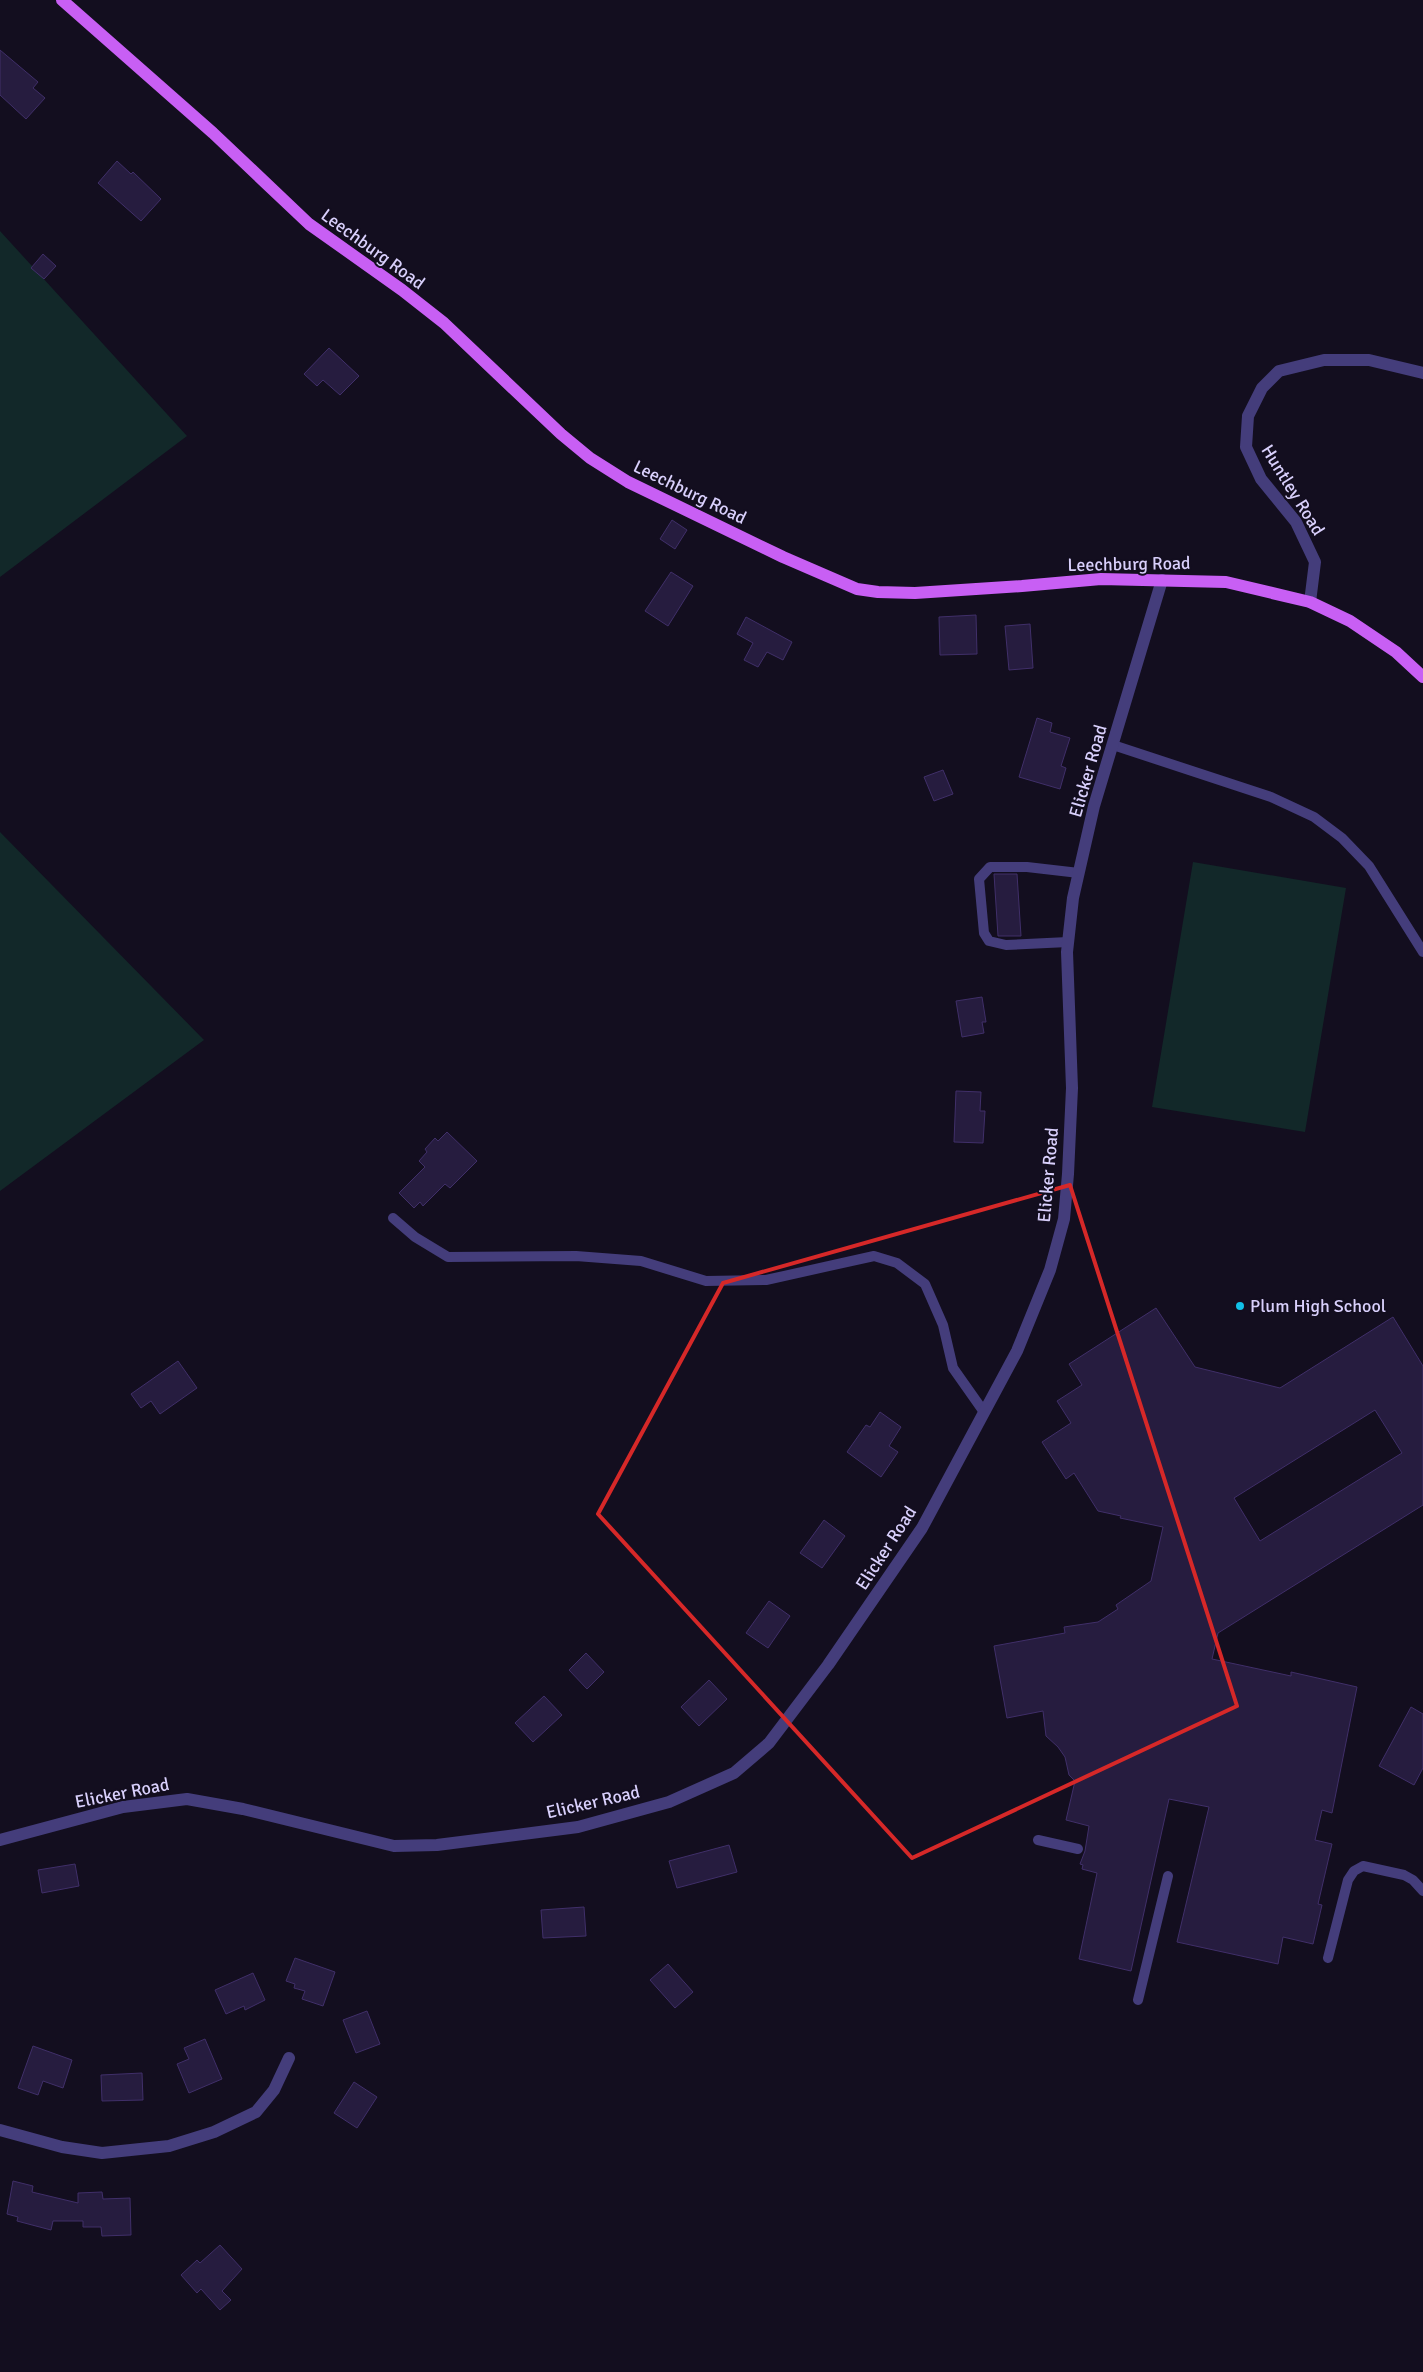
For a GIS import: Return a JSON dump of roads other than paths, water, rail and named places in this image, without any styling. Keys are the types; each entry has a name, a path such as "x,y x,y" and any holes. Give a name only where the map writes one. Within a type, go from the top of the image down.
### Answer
{"main road":[{"name":"Leechburg Road","path":"62,0 213,133 309,224 402,290 444,323 561,434 590,458 628,482 783,557 857,589 878,592 916,593 1101,578 1226,582 1310,602 1350,621 1396,652 1423,677"}],"street":[{"name":"Huntley Road","path":"1310,602 1315,562 1296,522 1261,479 1246,447 1248,416 1262,388 1279,371 1324,360 1369,360 1423,373"},
{"name":"Elicker Road","path":"0,1840 123,1808 187,1799 242,1809 394,1846 437,1845 578,1827 669,1802 734,1773 769,1743 823,1673 922,1528 1017,1351 1050,1270 1064,1220 1072,1088 1068,942 1073,898 1094,806 1162,580"},
{"path":"0,2130 62,2147 102,2153 169,2146 214,2132 256,2112 274,2090 289,2058"}],"lane":[{"path":"1113,745 1271,797 1314,817 1342,838 1368,866 1423,952"},
{"path":"1068,942 1006,945 989,942 984,933 979,879 990,868 1027,867 1079,872"},
{"path":"393,1218 415,1237 448,1257 576,1256 641,1261 706,1281 766,1280 874,1256 897,1264 924,1284 943,1325 953,1368 984,1412"},
{"path":"1038,1840 1078,1849"},
{"path":"1328,1958 1348,1880 1354,1871 1363,1866 1404,1875 1413,1880 1423,1891"},
{"path":"1138,2000 1168,1876"}],"place":[{"name":"Plum High School","path":"1240,1306"}]}
